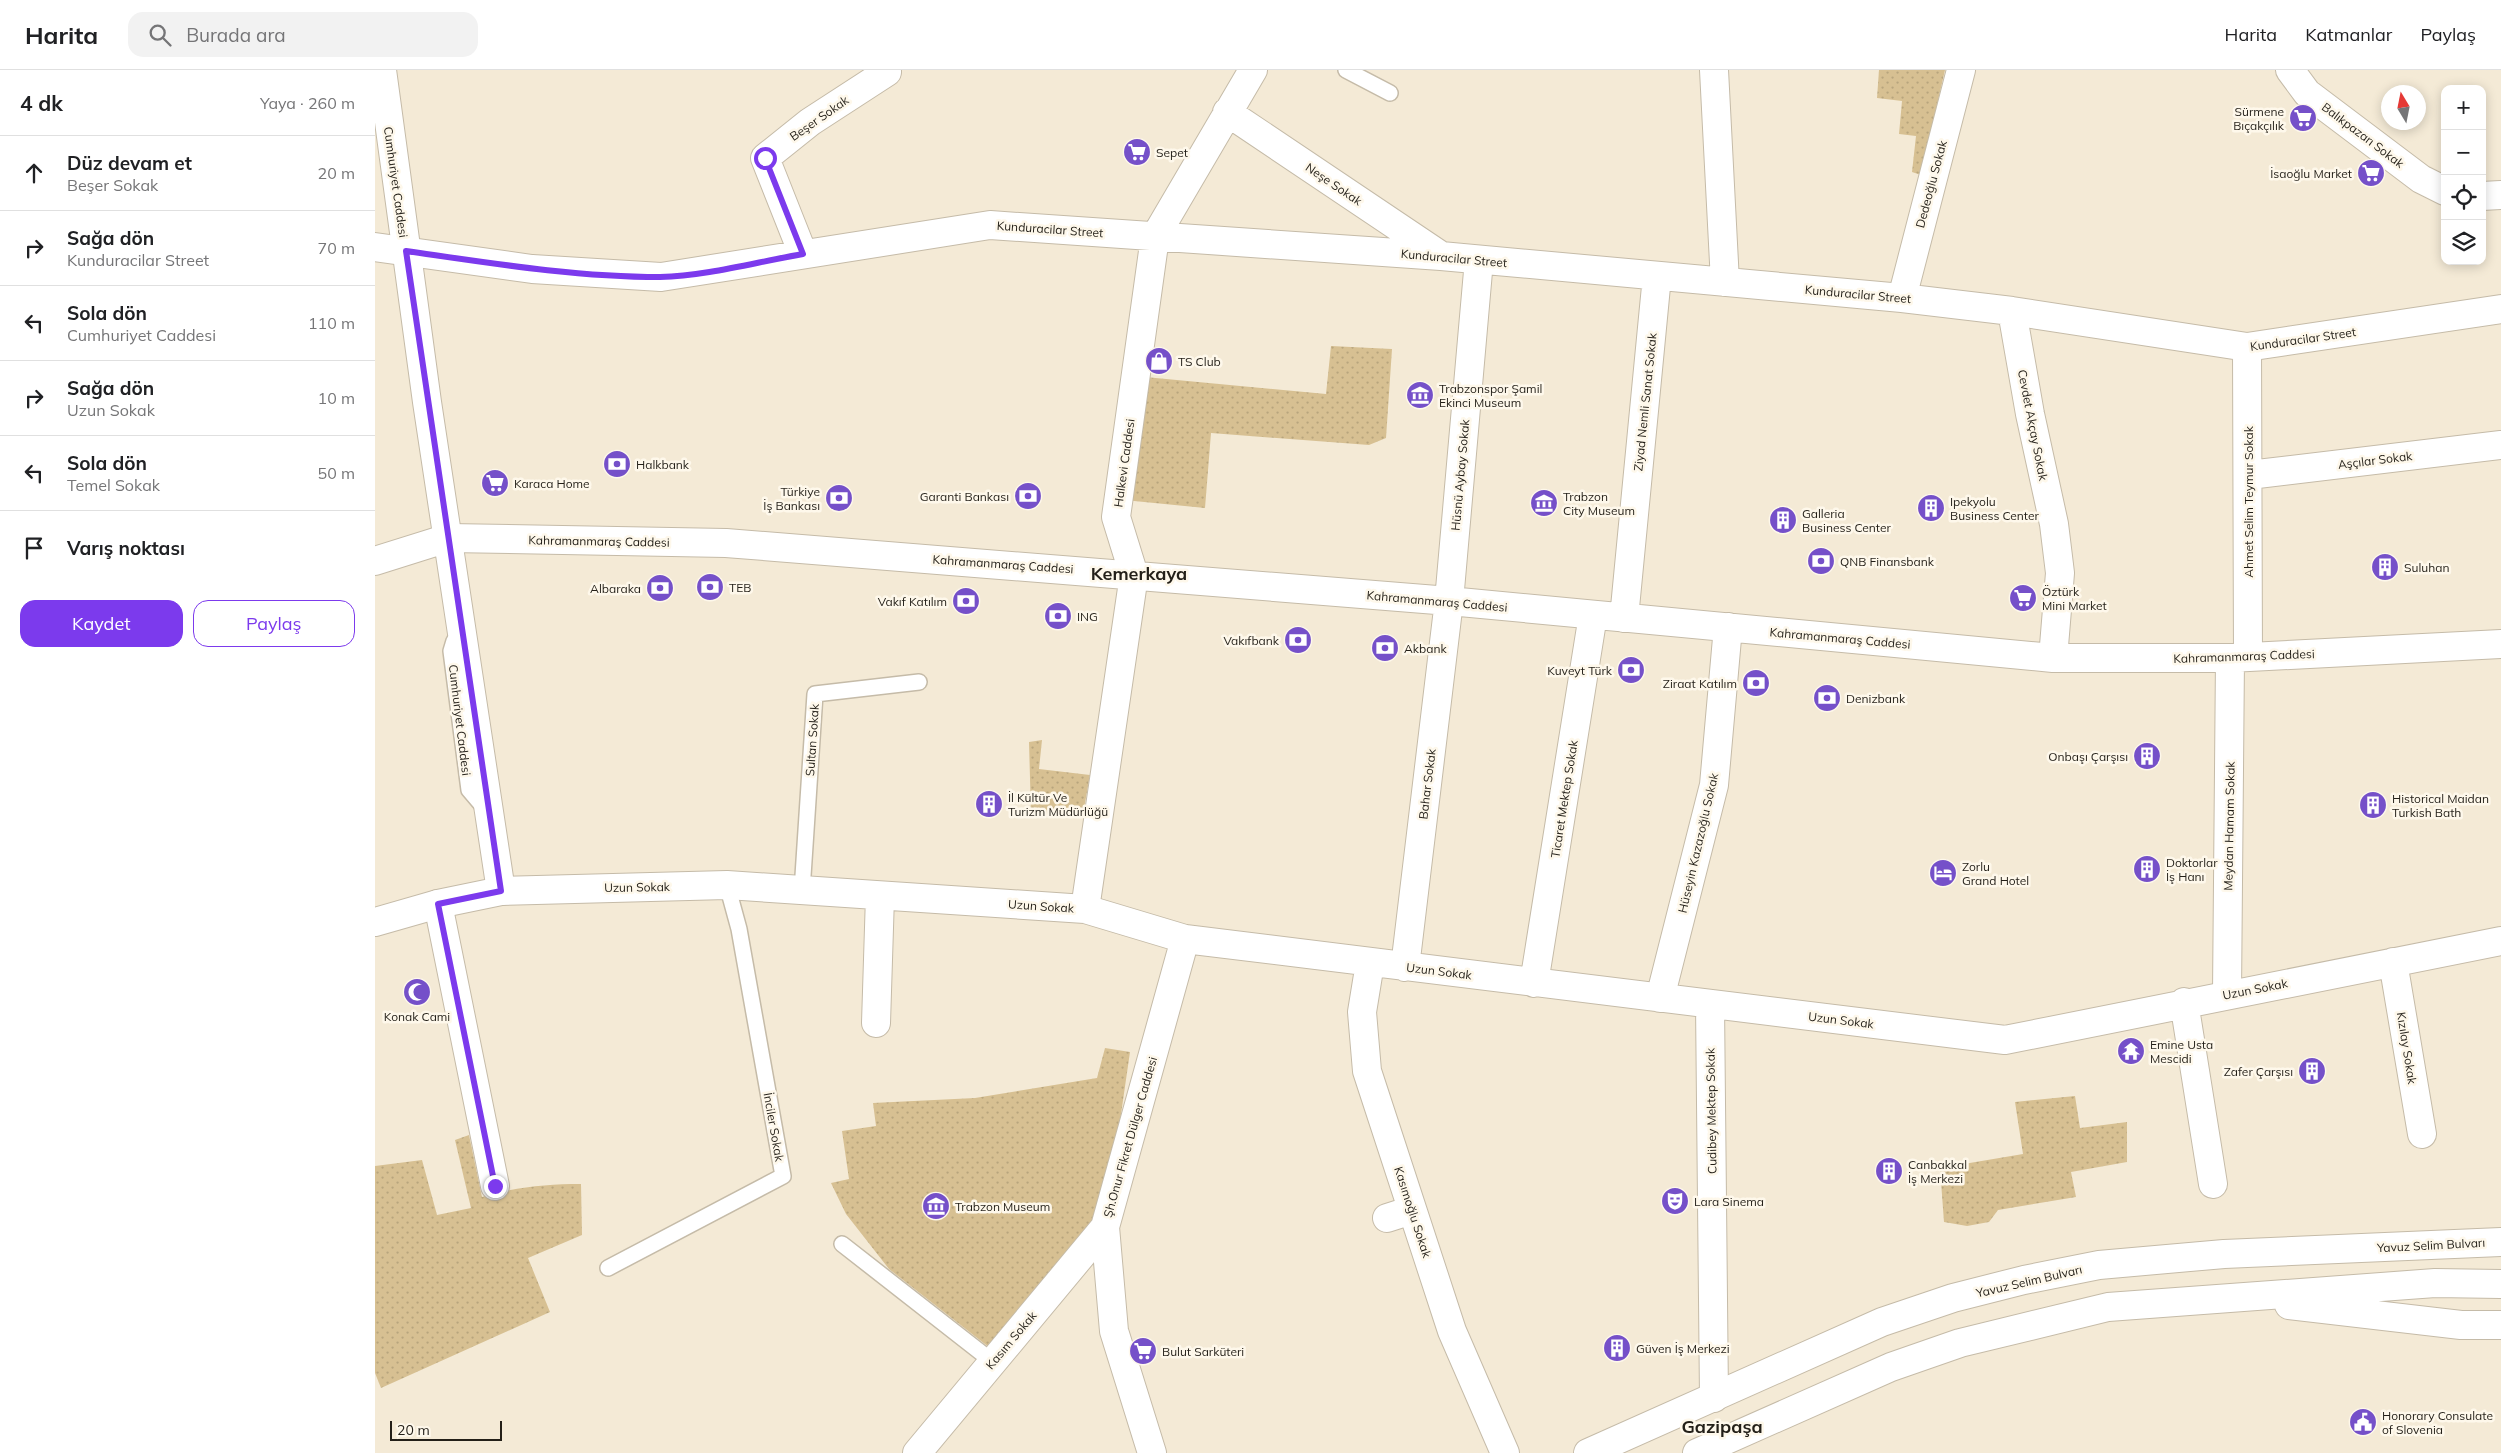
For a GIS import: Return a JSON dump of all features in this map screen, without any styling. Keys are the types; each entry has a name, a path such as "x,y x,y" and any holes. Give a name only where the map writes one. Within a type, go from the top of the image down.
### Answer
{"street":[{"name":"Cumhuriyet Caddesi","path":"382,70 406,251 501,891"},
{"name":"Halkevi Caddesi","path":"1085,909 1134,575 1116,517 1155,236 1253,70"},
{"path":"1714,70 1725,282"},
{"name":"Dedeoğlu Sokak","path":"1902,298 1961,70"},
{"name":"Balıkpazarı Sokak","path":"2290,70 2307,93 2421,179 2441,189"},
{"name":"Beşer Sokak","path":"803,254 765,158 810,122 886,71"},
{"name":"Neşe Sokak","path":"1227,112 1441,256"},
{"path":"2486,196 2501,195"},
{"name":"Kunduracilar Street","path":"375,247 532,269 661,277 991,226 1441,256 1902,298 2012,311 2247,348 2501,309"},
{"name":"Hüsnü Aybay Sokak","path":"1449,602 1479,260"},
{"name":"Ziyad Nemli Sanat Sokak","path":"1624,618 1657,276"},
{"name":"Cevdet Akçay Sokak","path":"2012,311 2029,414 2055,534 2060,573 2053,658"},
{"name":"Ahmet Selim Teymur Sokak","path":"2239,657 2249,475 2247,348"},
{"name":"Aşçılar Sokak","path":"2249,475 2501,445"},
{"name":"Kahramanmaraş Caddesi","path":"375,560 448,538 726,543 1449,602 2053,658 2239,657 2501,644"},
{"name":"Bahar Sokak","path":"1405,967 1449,602"},
{"name":"Ticaret Mektep Sokak","path":"1534,983 1593,615"},
{"name":"Hüseyin Kazazoğlu Sokak","path":"1660,998 1714,785 1728,627"},
{"name":"Meydan Hamam Sokak","path":"2227,994 2239,657"},
{"name":"Uzun Sokak","path":"375,922 438,904 501,891 727,885 1085,909 1185,939 2005,1040 2184,1002 2501,941"},
{"path":"875,1022 880,896"},
{"path":"438,904 495,1186"},
{"name":"Şh.Onur Fikret Dülger Caddesi","path":"1152,1453 1114,1331 1105,1227 1185,939"},
{"name":"Kızılay Sokak","path":"2393,962 2422,1134"},
{"name":"Kasımoğlu Sokak","path":"1370,963 1363,1012 1367,1071 1452,1331 1505,1453"},
{"path":"2184,1002 2213,1184"},
{"name":"Cudibey Mektep Sokak","path":"1710,1004 1714,1398"},
{"path":"1387,1218 1412,1210"},
{"name":"Kasım Sokak","path":"917,1453 1105,1227"},
{"name":"Yavuz Selim Bulvarı","path":"1588,1453 1882,1322 1962,1296 2024,1280 2099,1265 2223,1254 2501,1242"},
{"path":"1697,1453 1891,1366 1960,1343 2108,1307 2220,1297 2435,1283 2501,1284"},
{"path":"2220,1297 2461,1325 2501,1325"}],"lane":[{"path":"1346,70 1390,93"},
{"name":"Sultan Sokak","path":"802,891 815,694 919,682"},
{"name":"İnciler Sokak","path":"608,1268 783,1176 739,929 727,885"},
{"path":"842,1244 993,1362"}],"shaded area":[{"path":"1879,70 1945,70 1921,175 1912,172 1916,136 1899,134 1902,101 1877,98"},
{"path":"1331,346 1392,349 1386,438 1369,445 1211,433 1205,508 1124,500 1145,377 1326,394"},
{"path":"1042,740 1039,769 1090,775 1083,814 1031,815 1029,742"},
{"path":"1105,1048 1130,1052 1120,1121 1100,1202 1088,1231 990,1348 889,1269 846,1214 831,1183 849,1179 842,1131 876,1126 873,1103 975,1098 1097,1078"},
{"path":"2075,1096 2080,1128 2127,1122 2127,1162 2071,1172 2076,1197 1998,1210 1989,1222 1967,1226 1944,1222 1940,1168 2023,1154 2015,1102"},
{"path":"469,1135 482,1197 531,1187 581,1184 582,1235 528,1258 550,1312 381,1388 375,1373 375,1166 422,1160 437,1215 471,1208 455,1140"}],"place":[{"name":"Sürmene Bıçakçılık","path":"2303,118"},
{"name":"Sepet","path":"1137,152"},
{"name":"İsaoğlu Market","path":"2371,173"},
{"name":"TS Club","path":"1159,361"},
{"name":"Trabzonspor Şamil Ekinci Museum","path":"1420,395"},
{"name":"Halkbank","path":"617,464"},
{"name":"Karaca Home","path":"495,483"},
{"name":"Garanti Bankası","path":"1028,496"},
{"name":"Türkiye İş Bankası","path":"839,498"},
{"name":"Trabzon City Museum","path":"1544,503"},
{"name":"Ipekyolu Business Center","path":"1931,508"},
{"name":"Galleria Business Center","path":"1783,520"},
{"name":"QNB Finansbank","path":"1821,561"},
{"name":"Suluhan","path":"2385,567"},
{"name":"TEB","path":"710,587"},
{"name":"Albaraka","path":"660,588"},
{"name":"Öztürk Mini Market","path":"2023,598"},
{"name":"Vakıf Katılım","path":"966,601"},
{"name":"ING","path":"1058,616"},
{"name":"Vakıfbank","path":"1298,640"},
{"name":"Akbank","path":"1385,648"},
{"name":"Kuveyt Türk","path":"1631,670"},
{"name":"Ziraat Katılım","path":"1756,683"},
{"name":"Denizbank","path":"1827,698"},
{"name":"Onbaşı Çarşısı","path":"2147,756"},
{"name":"İl Kültür Ve Turizm Müdürlüğü","path":"989,804"},
{"name":"Historical Maidan Turkish Bath","path":"2373,805"},
{"name":"Doktorlar İş Hanı","path":"2147,869"},
{"name":"Zorlu Grand Hotel","path":"1943,873"},
{"name":"Konak Cami","path":"417,992"},
{"name":"Emine Usta Mescidi","path":"2131,1051"},
{"name":"Zafer Çarşısı","path":"2312,1071"},
{"name":"Canbakkal İş Merkezi","path":"1889,1171"},
{"name":"Lara Sinema","path":"1675,1201"},
{"name":"Trabzon Museum","path":"936,1206"},
{"name":"Güven İş Merkezi","path":"1617,1348"},
{"name":"Bulut Sarküteri","path":"1143,1351"},
{"name":"Honorary Consulate of Slovenia","path":"2363,1422"}],"district":[{"name":"Kemerkaya","path":"1139,573"},
{"name":"Gazipaşa","path":"1722,1426"}],"route":[{"path":"495,1186 438,904 501,891 406,251 532,269 661,277 803,254 765,158"}]}
